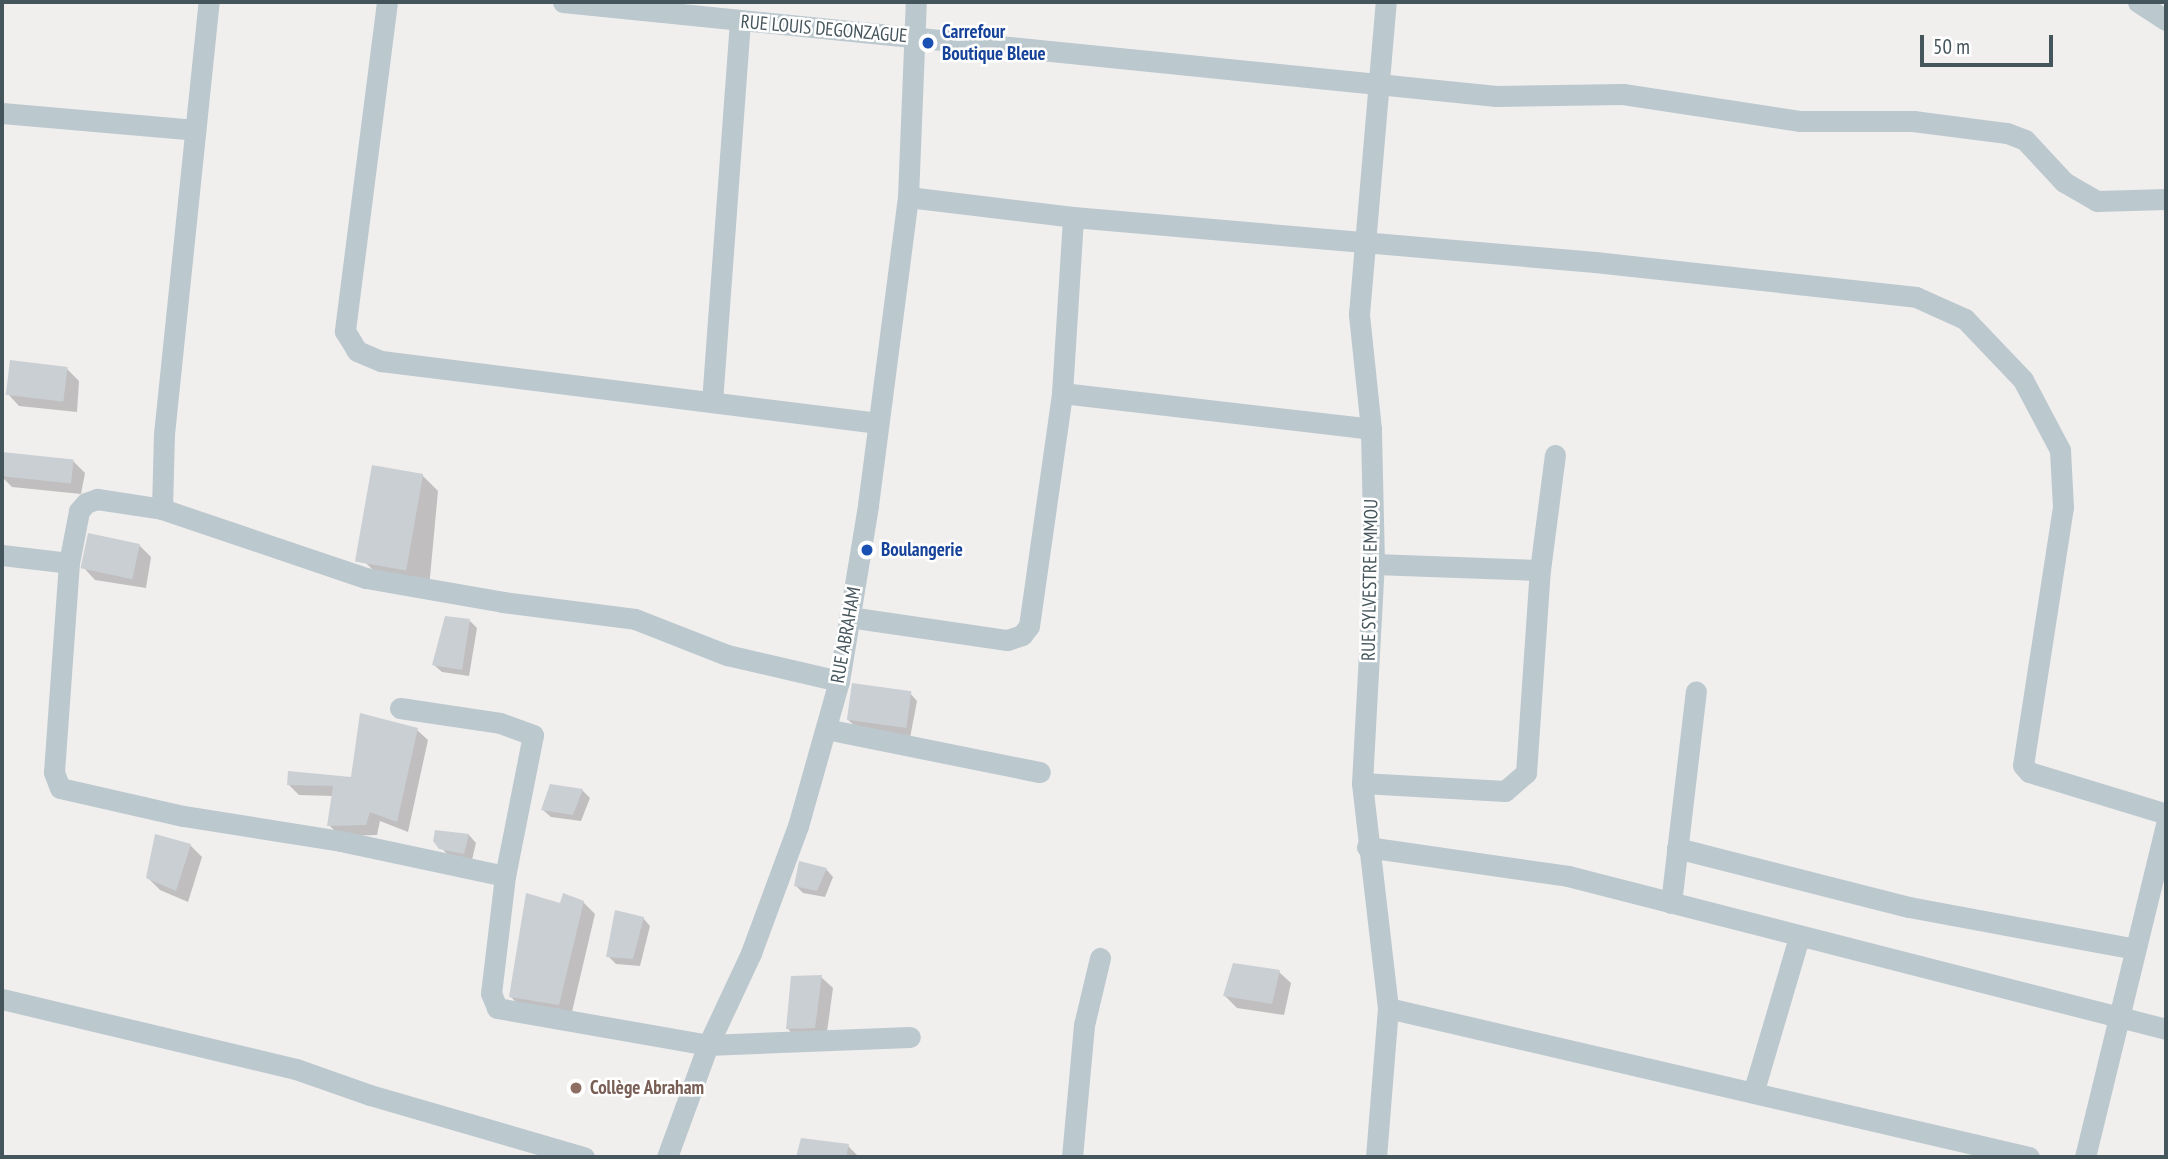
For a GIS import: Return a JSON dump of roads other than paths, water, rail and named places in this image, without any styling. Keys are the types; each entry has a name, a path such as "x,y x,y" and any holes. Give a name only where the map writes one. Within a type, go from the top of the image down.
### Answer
{"street":[{"path":"162,509 164,434 209,2"},
{"path":"387,2 345,331 356,351 381,361 878,423"},
{"name":"RUE LOUIS DEGONZAGUE","path":"563,2 740,22 1378,82 1496,96 1623,94 1799,121 1913,121 2007,133 2025,140 2064,182 2097,201 2166,199"},
{"name":"RUE ABRAHAM","path":"667,1157 708,1045 777,884 839,681 878,423 908,197 916,2"},
{"name":"RUE SYLVESTRE EMMOU","path":"1376,1157 1388,1008 1367,847 1362,783 1374,564 1371,429 1359,314 1386,2"},
{"path":"2138,2 2166,20"},
{"path":"712,402 740,22"},
{"path":"2,113 195,130"},
{"path":"908,197 1073,217 1916,297 1965,319 2023,380 2060,450 2063,507 2023,765 2029,772 2166,814"},
{"path":"849,617 1007,640 1022,635 1029,626 1062,393 1073,217"},
{"path":"1062,393 1371,429"},
{"path":"1362,783 1505,791 1517,784 1529,759 1540,570 1555,455"},
{"path":"505,876 341,841 183,816 60,788 54,772 69,563 79,511 86,503 97,499 162,509 366,578 503,602 635,618 727,655 839,681"},
{"path":"2,555 69,563"},
{"path":"1374,564 1540,570"},
{"path":"1671,904 1696,691"},
{"path":"400,708 500,723 533,735 505,876 491,993 496,1009 708,1045 910,1037"},
{"path":"826,729 1040,772"},
{"path":"2085,1157 2166,824"},
{"path":"1367,847 1568,876 2118,1020 2166,1029"},
{"path":"1677,848 1909,907 2135,949"},
{"path":"1754,1090 1799,937"},
{"path":"1072,1157 1084,1025 1100,958"},
{"path":"2,999 296,1069 584,1157"},
{"path":"1388,1008 1754,1090 2029,1157"}],"place":[{"name":"Carrefour Boutique Bleue","path":"928,43"},
{"name":"Boulangerie","path":"867,550"},
{"name":"Collège Abraham","path":"576,1088"}]}
